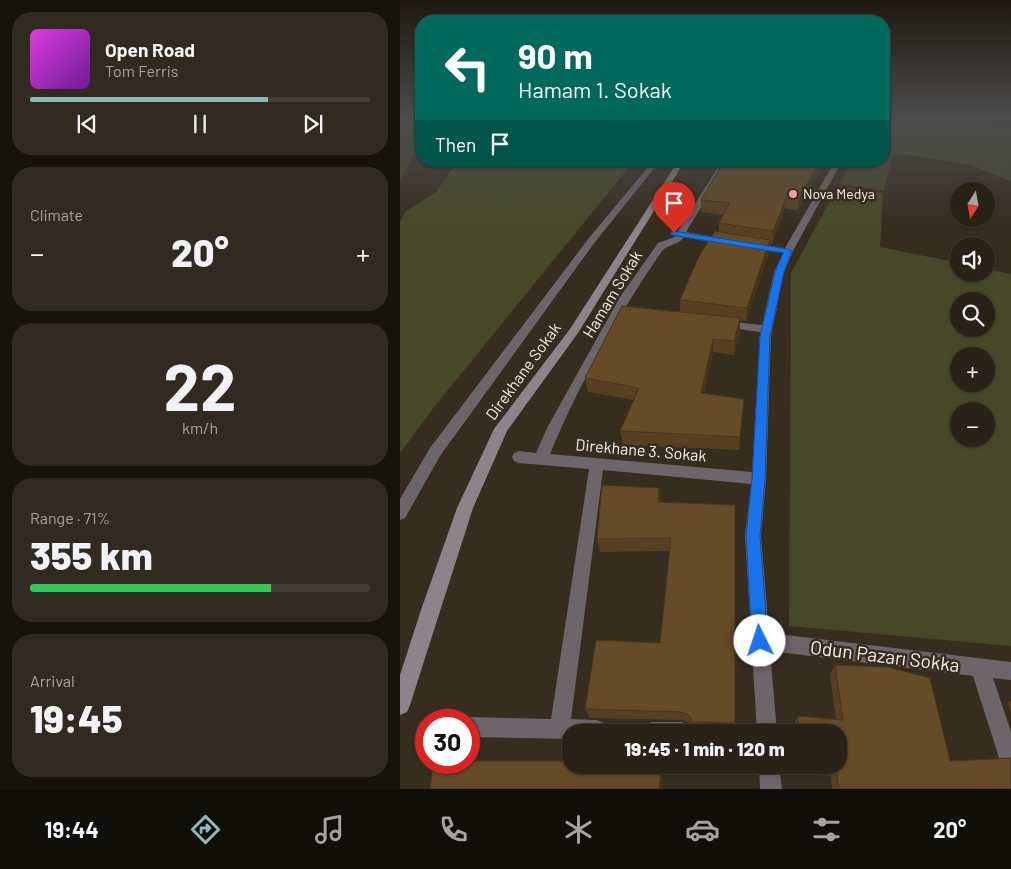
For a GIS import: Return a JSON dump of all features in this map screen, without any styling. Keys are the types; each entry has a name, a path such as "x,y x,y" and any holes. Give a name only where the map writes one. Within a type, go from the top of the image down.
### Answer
{"street":[{"path":"400,513 435,452 592,240 652,167"},
{"name":"Direkhane Sokak","path":"400,705 465,508 501,429 574,331 678,167"},
{"name":"Hamam Sokak","path":"541,458 554,428 661,245 673,243 677,234 722,167"},
{"path":"766,724 753,536 759,479 766,329 779,272 788,251 836,167"},
{"path":"677,234 788,251"},
{"path":"607,309 623,311"},
{"path":"717,323 766,329"},
{"name":"Direkhane 3. Sokak","path":"519,456 759,479"},
{"path":"480,727 560,729 598,463"},
{"name":"Odun Pazarı Sokka","path":"760,641 1011,671"},
{"path":"980,667 1011,764"},
{"path":"770,774 771,789"}],"green space":[{"path":"400,155 415,155 413,157 400,180"},
{"path":"905,155 1011,155 1011,181 967,164"},
{"path":"454,167 629,167 435,406 400,453 400,222 405,212 436,192"},
{"path":"849,167 890,167 884,191 839,184"},
{"path":"838,186 883,193 880,247 950,261 950,282 995,282 995,271 1011,274 1011,646 789,626 791,273"}],"building":[{"path":"720,167 817,167 799,198 787,196 773,231 719,223 730,203 701,200"},
{"path":"715,231 770,240 747,308 680,300 699,256"},
{"path":"622,306 740,318 734,341 713,339 701,393 744,399 740,437 620,431 639,388 585,378"},
{"path":"602,485 659,488 658,502 735,505 735,723 692,722 689,715 681,712 585,709 596,640 660,643 671,538 597,539"},
{"path":"835,665 888,667 930,678 950,761 1011,758 1011,789 839,789 837,774 847,774 847,724 798,724 798,716 843,720"},
{"path":"480,761 562,761 562,774 661,774 659,789 430,789 432,774 480,774"}],"place":[{"name":"Nova Medya","path":"793,194"}],"route":[{"path":"674,233 788,251 779,272 765,336 759,479 753,536 760,641"}]}
